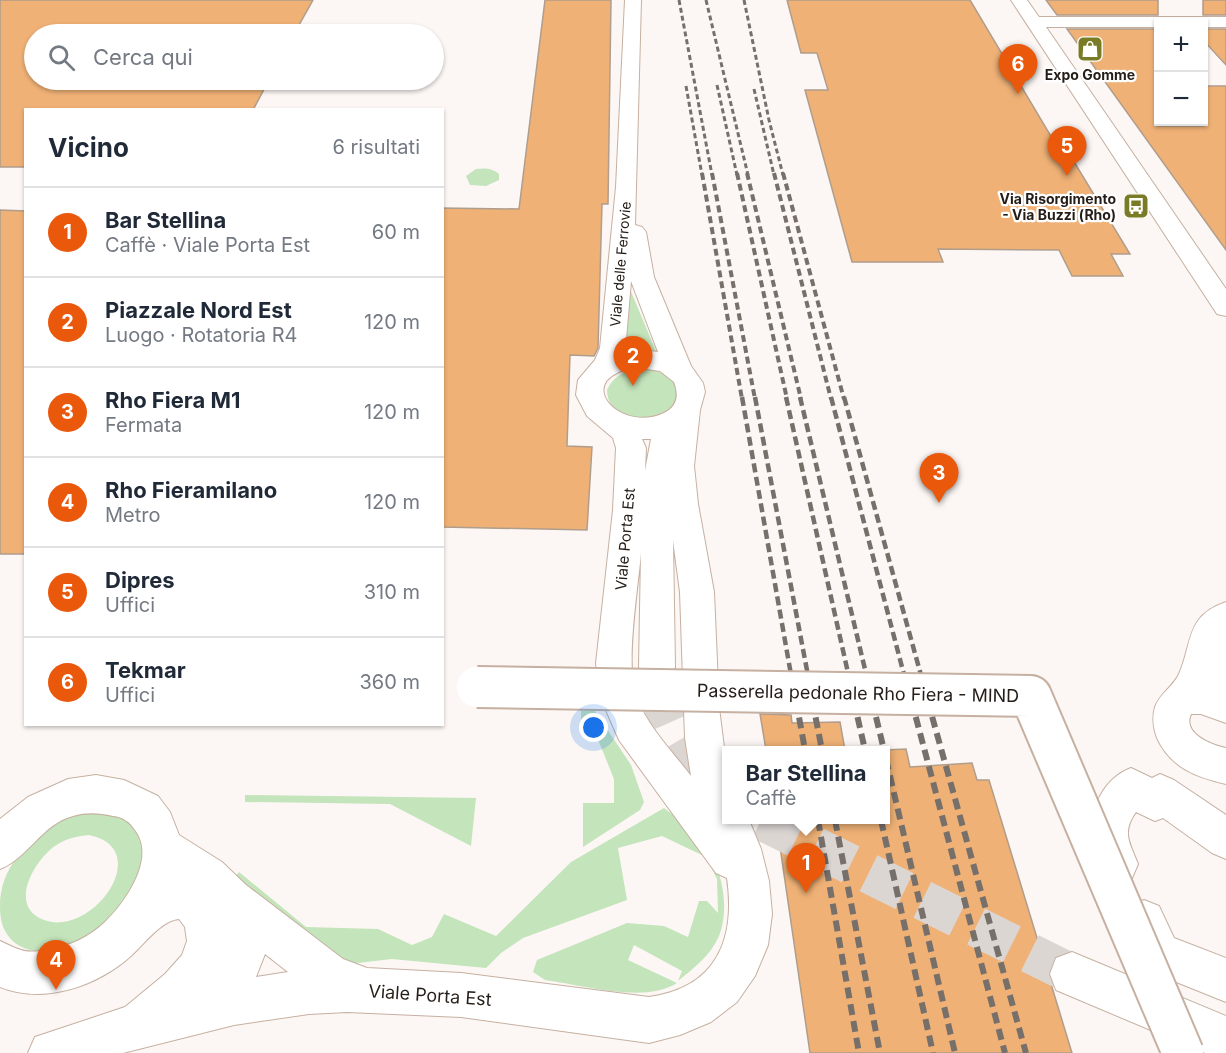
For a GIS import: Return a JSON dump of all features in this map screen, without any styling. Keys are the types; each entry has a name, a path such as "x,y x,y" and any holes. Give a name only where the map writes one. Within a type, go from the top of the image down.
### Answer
{"street":[{"name":"Viale delle Ferrovie","path":"598,372 606,364 613,348 627,187 633,0"},
{"path":"1019,0 1226,308"},
{"path":"1034,22 1226,22"},
{"name":"Viale delle Ferrovie","path":"627,187 642,277 680,371"},
{"path":"1196,261 1209,268 1226,272"},
{"path":"657,492 647,446 643,438 601,416 592,405 589,394 591,382 598,372 609,364 633,358 659,360 680,371 691,390 691,400 665,436 657,492 657,667"},
{"path":"622,426 659,426 681,414"},
{"name":"Viale Porta Est","path":"681,414 680,475 697,593 701,692 707,755 714,792 722,809"},
{"name":"Viale Porta Est","path":"622,426 631,448 629,510 614,663 619,703 632,728 727,852 750,909"},
{"path":"1226,616 1209,630 1202,646 1197,677 1189,692 1171,708 1169,717 1176,739 1195,757 1212,764 1226,766"},
{"path":"1226,637 1226,681"},
{"name":"Passerella pedonale Rho Fiera - MIND","path":"477,687 1031,696 1183,1053"},
{"path":"1181,699 1202,697 1226,707"},
{"path":"1226,839 1160,793 1155,802 1131,786 1112,812 1106,836 1159,954 1226,980"},
{"path":"0,849 10,836 37,814 64,800 91,794 116,795 138,803 152,815 159,831 163,848 162,865 157,884 128,931"},
{"name":"Viale Porta Est","path":"51,1053 131,1028 198,1011 312,991 374,989 440,993 649,1020 666,1019 697,1005 728,978 740,961 746,944 750,909 744,858 729,824"},
{"path":"163,848 184,860 333,978 374,989"},
{"path":"198,1011 226,991 243,957 244,931 230,898"},
{"path":"0,963 7,969 35,975 68,969 99,954 128,931 149,910 170,899 188,901 197,908 206,921 209,931 207,952 198,969 163,1006 131,1028"},
{"path":"1072,974 1226,1039"}],"green space":[{"path":"476,169 494,171 499,174 499,180 486,186 470,185 466,176"},
{"path":"624,275 656,351 624,350"},
{"path":"636,369 657,372 671,379 676,389 676,399 669,409 658,416 643,418 624,414 611,405 607,394 609,385 618,376"},
{"path":"581,690 631,765 644,802 640,810 583,847 583,803 614,803 614,779 597,737 581,736"},
{"path":"245,795 476,798 471,846 390,804 245,802"},
{"path":"664,808 700,838 714,860 722,885 724,911 719,936 711,949 702,961 678,981 682,971 634,945 628,960 677,983 648,992 613,991 545,980 533,972 537,960 627,923 664,926 688,937 699,901 707,901 718,913 717,879 706,857 662,836 618,848 627,900 523,938 501,953 486,968 392,959 358,963 338,961 233,880 239,872 306,927 378,929 412,945 432,937 444,914 496,936 571,862"},
{"path":"103,812 123,819 131,825 140,839 145,865 140,881 107,925 100,932 78,944 56,950 34,951 15,943 5,931 0,911 4,880 16,858 34,839 60,820","holes":["85,835 108,843 117,857 117,873 110,889 97,905 81,916 62,922 44,920 33,913 27,904 28,882 41,859 50,850 66,840"]}],"building":[{"path":"0,0 313,0 300,24 24,24 24,90 264,90 254,108 24,108 24,167 0,167"},
{"path":"545,0 611,0 608,204 602,204 598,348 594,356 570,355 567,446 592,447 587,530 444,527 444,208 519,209"},
{"path":"787,0 970,0 1065,160 1073,160 1130,254 1111,254 1123,276 1072,276 1059,250 938,249 943,262 852,262 805,90 828,90 817,53 801,53"},
{"path":"1046,0 1158,0 1158,15 1057,15"},
{"path":"1203,0 1226,0 1226,15 1203,15"},
{"path":"1067,29 1154,29 1154,126 1208,126 1208,86 1226,86 1226,250"},
{"path":"1208,29 1226,29 1226,65 1208,45"},
{"path":"0,210 24,211 24,554 0,554"},
{"path":"760,714 791,715 792,723 840,722 844,746 765,746"},
{"path":"906,749 910,767 972,763 977,780 989,780 1072,1053 810,1053 777,824 890,824 890,750"}],"tunnel":[{"path":"657,668 660,686"},
{"path":"659,684 668,717 683,746 722,792"},
{"path":"769,824 1072,974"}],"railway":[{"path":"679,0 712,175"},
{"path":"706,0 748,175"},
{"path":"744,0 783,175"},
{"path":"717,85 737,175"},
{"path":"686,86 702,175"},
{"path":"754,89 774,175"},
{"path":"702,173 742,399"},
{"path":"712,173 755,399"},
{"path":"737,173 787,399"},
{"path":"747,173 801,399"},
{"path":"774,173 831,399"},
{"path":"783,173 844,399"},
{"path":"742,397 793,686"},
{"path":"755,397 810,686"},
{"path":"786,397 851,686"},
{"path":"800,397 869,686"},
{"path":"831,397 907,686"},
{"path":"844,397 924,686"},
{"path":"793,684 804,746"},
{"path":"809,684 821,746"},
{"path":"850,684 864,746"},
{"path":"868,684 883,746"},
{"path":"907,684 1005,1053"},
{"path":"923,684 1026,1053"},
{"path":"890,776 955,1053"},
{"path":"819,824 859,1053"},
{"path":"836,824 880,1053"},
{"path":"882,824 933,1053"}],"place":[{"name":"Expo Gomme","path":"1090,49"},
{"name":"Tekmar","path":"1018,94"},
{"name":"Dipres","path":"1067,176"},
{"name":"Via Risorgimento - Via Buzzi (Rho)","path":"1136,206"},
{"name":"Piazzale Nord Est","path":"633,386"},
{"name":"Rho Fiera M1","path":"939,503"},
{"name":"Bar Stellina","path":"806,893"},
{"name":"Rho Fieramilano","path":"56,990"}]}
